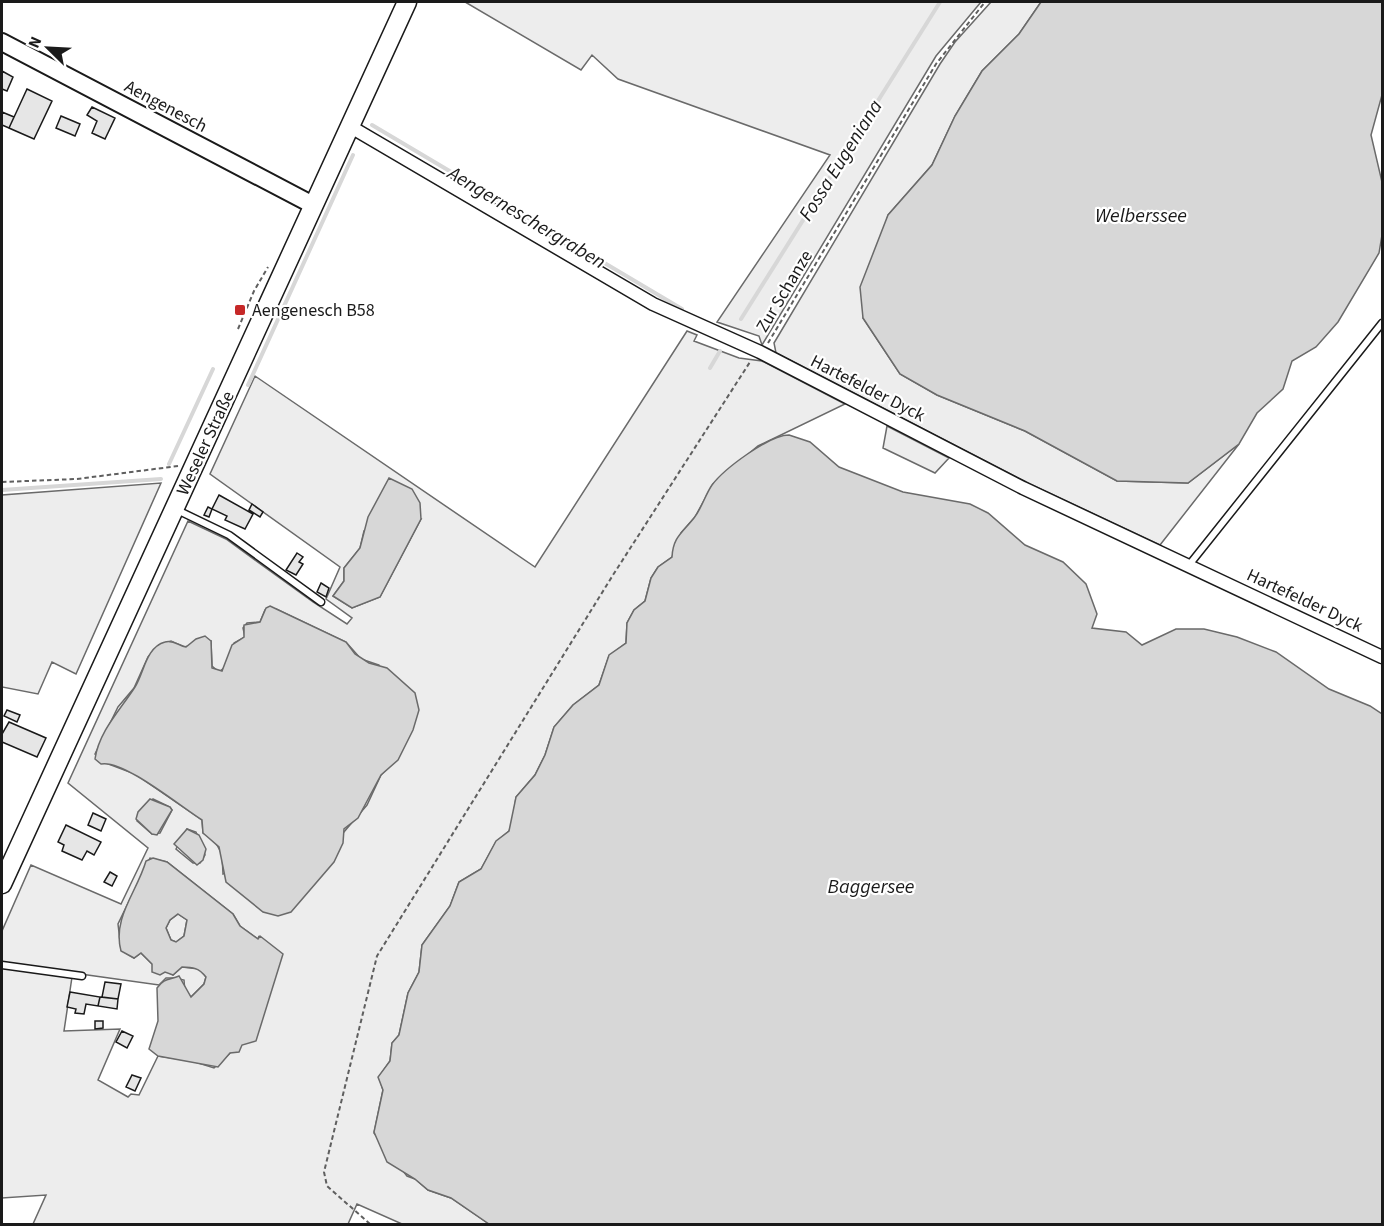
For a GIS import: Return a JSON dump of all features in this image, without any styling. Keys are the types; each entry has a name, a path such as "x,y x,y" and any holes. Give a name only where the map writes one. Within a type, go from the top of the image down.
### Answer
{"main road":[{"name":"Weseler Straße","path":"2,884 407,2"}],"street":[{"name":"Aengenesch","path":"2,42 313,205"},
{"name":"Hartefelder Dyck","path":"351,127 653,304 760,352 1023,488 1383,657"}],"lane":[{"path":"1189,565 1383,323"},
{"path":"174,508 230,536 321,602"},
{"path":"2,965 82,976"}],"path":[{"name":"Zur Schanze","path":"370,1224 327,1186 324,1172 377,956 739,376 773,337 936,64 986,2"},
{"path":"2,482 77,479 195,465"}],"shaded area":[{"path":"465,2 981,2 936,56 762,345 759,336 717,322 830,155 618,79 592,55 581,70"},
{"path":"991,2 1041,2 1019,34 982,71 955,116 932,165 888,215 863,318 900,374 937,395 1025,431 1117,481 1188,483 1239,444 1160,545 1030,484 776,353 774,343 940,64 955,42"},
{"path":"687,331 697,335 694,341 739,358 762,361 845,404 758,446 713,484 695,517 681,533 672,557 658,567 651,578 645,601 634,610 627,623 626,643 609,656 599,685 573,705 554,727 545,755 535,775 516,797 509,831 496,842 481,869 459,882 450,906 422,945 419,972 408,993 399,1035 392,1043 390,1061 379,1077 383,1090 374,1133 407,1176 415,1179 428,1190 451,1198 489,1224 402,1224 357,1204 348,1224 33,1224 46,1195 2,1198 2,968 72,977 64,1031 120,1029 98,1080 128,1097 131,1094 139,1095 158,1056 192,1061 214,1068 230,1053 259,936 258,939 240,926 233,914 167,862 150,858 118,924 121,950 134,958 141,953 152,964 173,975 182,967 199,969 206,977 204,984 191,997 185,992 184,980 175,978 166,978 159,985 2,963 2,931 31,865 121,904 148,848 68,783 188,521 226,539 347,624 352,618 326,599 340,567 210,474 255,376 535,567","holes":["421,519 380,597 352,608 333,596 344,581 344,568 360,548 364,531","276,609 346,642 361,659 379,665 392,763 381,775 367,805 343,833 223,874 222,854 214,840 203,833 202,820 135,774 106,763 95,754 118,707 134,688 148,657 159,645 171,641 184,647 211,641 212,666 219,672 225,667 234,643 245,637 243,628 247,623 260,622 265,610","153,799 172,810 160,833 152,834 137,821","187,829 196,832 205,855 200,863 193,863 176,849"]},
{"path":"887,426 949,458 935,473 883,448"},
{"path":"161,483 76,674 52,662 38,694 2,687 2,495"},
{"path":"178,914 187,920 184,936 176,942 171,940 166,928 170,920"}],"water":[{"name":"Welberssee","path":"1041,2 1382,2 1382,95 1371,135 1382,182 1382,235 1379,253 1338,322 1316,347 1292,361 1283,389 1257,413 1239,444 1188,483 1117,481 1025,431 937,395 900,374 863,318 860,287 888,215 932,165 955,116 982,71 1019,34"},
{"name":"Baggersee","path":"789,435 810,442 839,467 903,492 970,504 988,513 1025,545 1063,562 1086,584 1097,614 1092,628 1126,632 1142,645 1176,629 1204,629 1237,637 1276,652 1329,689 1370,706 1382,714 1382,1224 489,1224 451,1198 428,1190 387,1162 374,1132 383,1090 378,1077 390,1061 392,1043 399,1035 408,993 419,972 422,945 450,906 459,882 481,869 496,841 509,831 516,797 535,775 545,755 554,727 573,705 599,685 609,655 626,643 627,623 634,610 645,601 651,578 658,567 672,557 676,540 697,514 712,485 726,470 748,454 780,436"},
{"path":"389,478 412,489 420,503 421,519 380,597 352,608 333,596 344,581 344,568 360,548 368,517"},
{"path":"270,606 346,642 355,654 369,663 387,668 415,693 419,710 413,730 398,760 381,775 358,818 344,829 343,843 334,862 291,912 278,916 263,912 226,882 219,847 203,833 202,820 137,776 111,764 101,764 95,759 101,739 135,687 154,649 168,641 186,647 196,639 205,636 211,641 212,668 222,671 232,645 244,637 244,625 260,622 266,608"},
{"path":"150,799 172,810 157,835 152,834 136,819 138,812"},
{"path":"187,829 199,835 206,849 203,860 197,865 174,844"},
{"path":"153,858 167,862 233,914 240,926 258,939 260,936 283,954 256,1041 242,1045 239,1052 230,1053 218,1067 158,1056 149,1049 158,1021 157,988 164,981 179,976 191,997 204,984 206,977 198,970 186,967 182,967 173,975 165,972 160,975 152,972 152,964 141,953 134,958 121,951 119,939 123,916 146,861","holes":["178,914 187,920 184,936 176,942 171,940 166,928 170,920"]}],"building":[{"path":"2,71 13,77 7,91 2,89"},
{"path":"27,89 52,101 34,139 9,128"},
{"path":"92,107 115,118 105,139 92,133 97,121 87,115"},
{"path":"2,112 14,117 9,128 2,125"},
{"path":"61,116 80,124 75,136 56,128"},
{"path":"219,495 253,514 245,529 225,520 227,516 212,509"},
{"path":"252,504 263,512 260,517 249,510"},
{"path":"208,507 212,509 209,517 204,515"},
{"path":"297,553 303,557 299,562 303,564 296,575 286,570"},
{"path":"321,583 329,588 326,597 317,592"},
{"path":"7,710 20,715 17,722 4,716"},
{"path":"9,722 46,738 37,757 2,742 2,734"},
{"path":"93,813 106,819 101,831 88,825"},
{"path":"66,825 101,842 94,855 87,851 82,860 62,851 64,845 58,842"},
{"path":"110,872 117,876 112,886 104,882"},
{"path":"105,982 121,984 118,999 102,997"},
{"path":"70,992 100,997 98,1006 86,1004 84,1014 75,1013 76,1009 67,1007"},
{"path":"100,997 118,999 117,1009 98,1006"},
{"path":"95,1021 103,1021 103,1028 95,1029"},
{"path":"122,1031 133,1036 127,1048 116,1042"},
{"path":"132,1075 141,1078 135,1091 126,1087"}],"waterway":[{"name":"Fossa Eugeniana","path":"741,319 940,2"},
{"name":"Aengerneschergraben","path":"372,125 682,309"},
{"name":"Aengerneschergraben","path":"248,385 353,155"},
{"name":"Fossa Eugeniana","path":"710,368 720,351"},
{"name":"Aengerneschergraben","path":"169,464 213,369"},
{"name":"Aengerneschergraben","path":"2,490 161,479"}],"place":[{"name":"Aengenesch B58","path":"240,310"}]}
